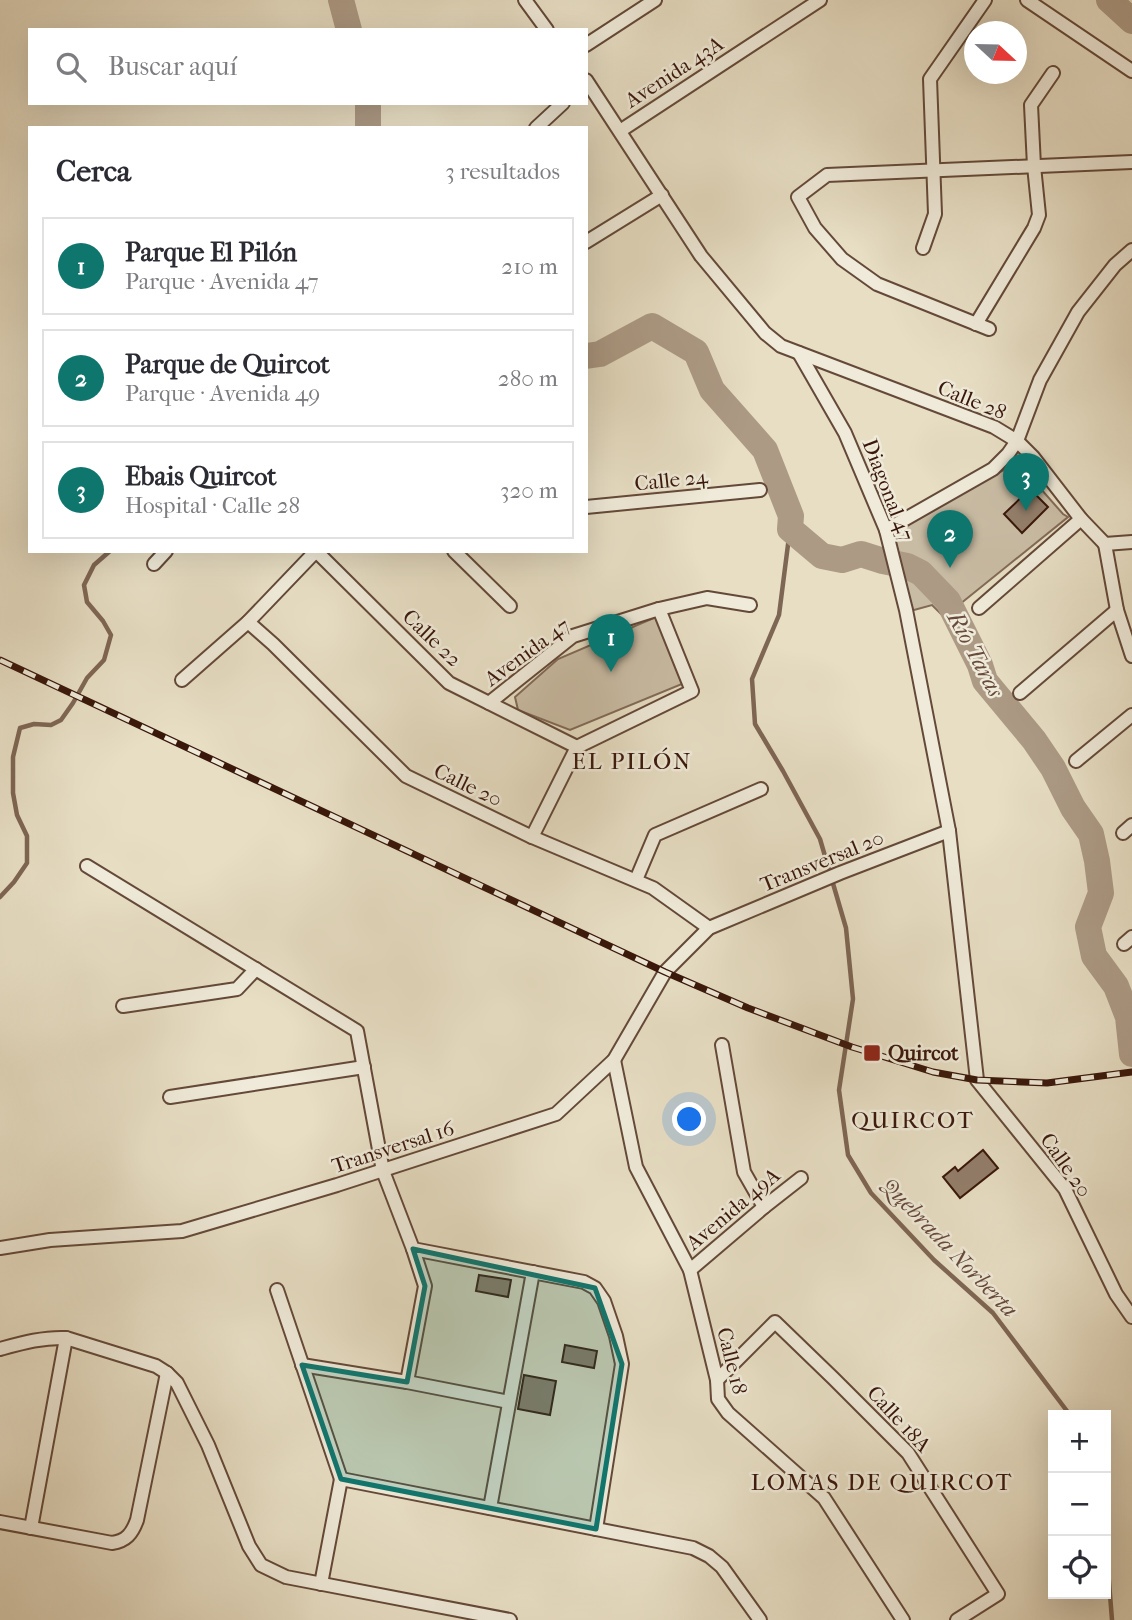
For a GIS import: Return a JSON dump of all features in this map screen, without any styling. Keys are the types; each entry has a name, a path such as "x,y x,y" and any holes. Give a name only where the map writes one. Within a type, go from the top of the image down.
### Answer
{"street":[{"path":"525,0 546,28"},
{"path":"588,44 654,0"},
{"name":"Avenida 43A","path":"620,131 820,0"},
{"path":"923,248 935,214 930,79 985,0"},
{"path":"1027,0 1132,71"},
{"path":"976,324 1034,228 1039,215 1031,105 1053,73"},
{"path":"588,82 701,256 765,333 781,346 799,353"},
{"path":"538,126 561,105"},
{"path":"989,329 877,284 842,259 815,228 798,197 827,175 1132,162"},
{"path":"588,241 662,195"},
{"path":"886,530 993,469 1009,454 1017,441 1041,380 1078,312 1115,265 1132,250"},
{"name":"Calle 28","path":"799,353 994,427 1017,441 1105,544"},
{"name":"Diagonal 47","path":"799,353 845,433 886,530 906,610 949,831 977,1080"},
{"name":"Calle 24","path":"588,507 760,489"},
{"path":"979,608 1081,519"},
{"path":"1132,542 1105,544 1117,610 1132,656"},
{"path":"154,564 164,553"},
{"path":"182,680 248,622 314,553"},
{"name":"Calle 22","path":"318,553 449,683 577,747"},
{"path":"456,553 510,606"},
{"name":"Avenida 47","path":"489,703 573,636 659,609 707,598 750,605"},
{"path":"532,837 577,747 692,691 659,609"},
{"path":"1020,693 1117,610"},
{"name":"Calle 20","path":"248,622 406,776 532,837 653,888 709,928"},
{"path":"1076,761 1132,715"},
{"path":"636,880 655,835 761,789"},
{"name":"Transversal 20","path":"709,928 949,831"},
{"path":"87,866 357,1031 383,1171 425,1286 407,1382"},
{"name":"Transversal 16","path":"0,1248 50,1240 182,1231 383,1171 556,1114 614,1060 666,972 709,928"},
{"path":"123,1006 237,989 256,969"},
{"path":"722,1045 744,1172 764,1207"},
{"name":"Calle 18","path":"614,1060 636,1167 690,1270 717,1380 718,1399 728,1413 824,1499 903,1620"},
{"path":"170,1097 364,1067"},
{"name":"Calle 20","path":"977,1080 1065,1189 1115,1294 1132,1317"},
{"name":"Avenida 49A","path":"690,1270 801,1178"},
{"path":"413,1249 584,1282 595,1288 604,1301 622,1364 596,1529"},
{"path":"490,1508 533,1272"},
{"path":"277,1290 341,1479 321,1584"},
{"name":"Calle 18A","path":"717,1380 775,1322 908,1453 998,1594 957,1620"},
{"path":"0,1349 35,1340 66,1338 156,1366 167,1373 177,1382 208,1445 249,1546 261,1565 286,1577 510,1620"},
{"path":"31,1528 66,1338"},
{"path":"302,1365 509,1402"},
{"path":"0,1522 112,1543 121,1542 128,1537 137,1520 167,1373"},
{"path":"341,1479 693,1548 722,1567 760,1620"}],"highlighted area":[{"path":"413,1249 595,1288 622,1364 596,1529 341,1479 302,1365 407,1382 425,1286"}],"shaded area":[{"path":"1018,463 1068,517 944,617 932,605 906,610 886,530"},
{"path":"656,617 682,684 570,730 518,710 515,697 558,659"}],"building":[{"path":"1030,489 1048,507 1022,533 1004,514"},
{"path":"983,1150 998,1168 960,1198 943,1177 955,1167 958,1171"},
{"path":"479,1275 511,1280 508,1297 476,1291"},
{"path":"565,1345 597,1351 594,1368 562,1362"},
{"path":"524,1375 556,1381 550,1415 518,1409"}],"waterway":[{"name":"Río Taras","path":"341,0 348,28"},
{"path":"1109,0 1132,21"},
{"name":"Río Taras","path":"368,105 368,126"},
{"name":"Río Taras","path":"588,356 600,354 652,326 696,352 712,390 765,450 791,516 790,529 822,556 842,560 861,554 907,566 921,573 948,601 980,665 985,681 1034,740 1091,834 1101,893 1088,927 1094,956 1116,986 1128,1017 1132,1054"},
{"name":"Quebrada Norberta","path":"790,529 779,615 752,679 755,724 820,839 846,928 853,999 839,1090 848,1155 871,1193 934,1260 993,1313 1066,1410"},
{"path":"0,897 27,863 27,836 17,815 13,793 13,757 20,728 34,724 51,725 61,720 87,678 104,660 111,635 87,602 84,585 94,565 108,553"},
{"name":"Quebrada Norberta","path":"1110,1599 1112,1620"}],"railway":[{"path":"0,660 665,972 748,1008 852,1047 933,1072 977,1080 1047,1083 1132,1072"}],"place":[{"name":"Ebais Quircot","path":"1026,511"},
{"name":"Parque de Quircot","path":"950,568"},
{"name":"Parque El Pilón","path":"611,672"},
{"name":"Quircot","path":"872,1053"}],"district":[{"name":"EL PILÓN","path":"632,761"},
{"name":"QUIRCOT","path":"913,1120"},
{"name":"LOMAS DE QUIRCOT","path":"882,1482"}]}
